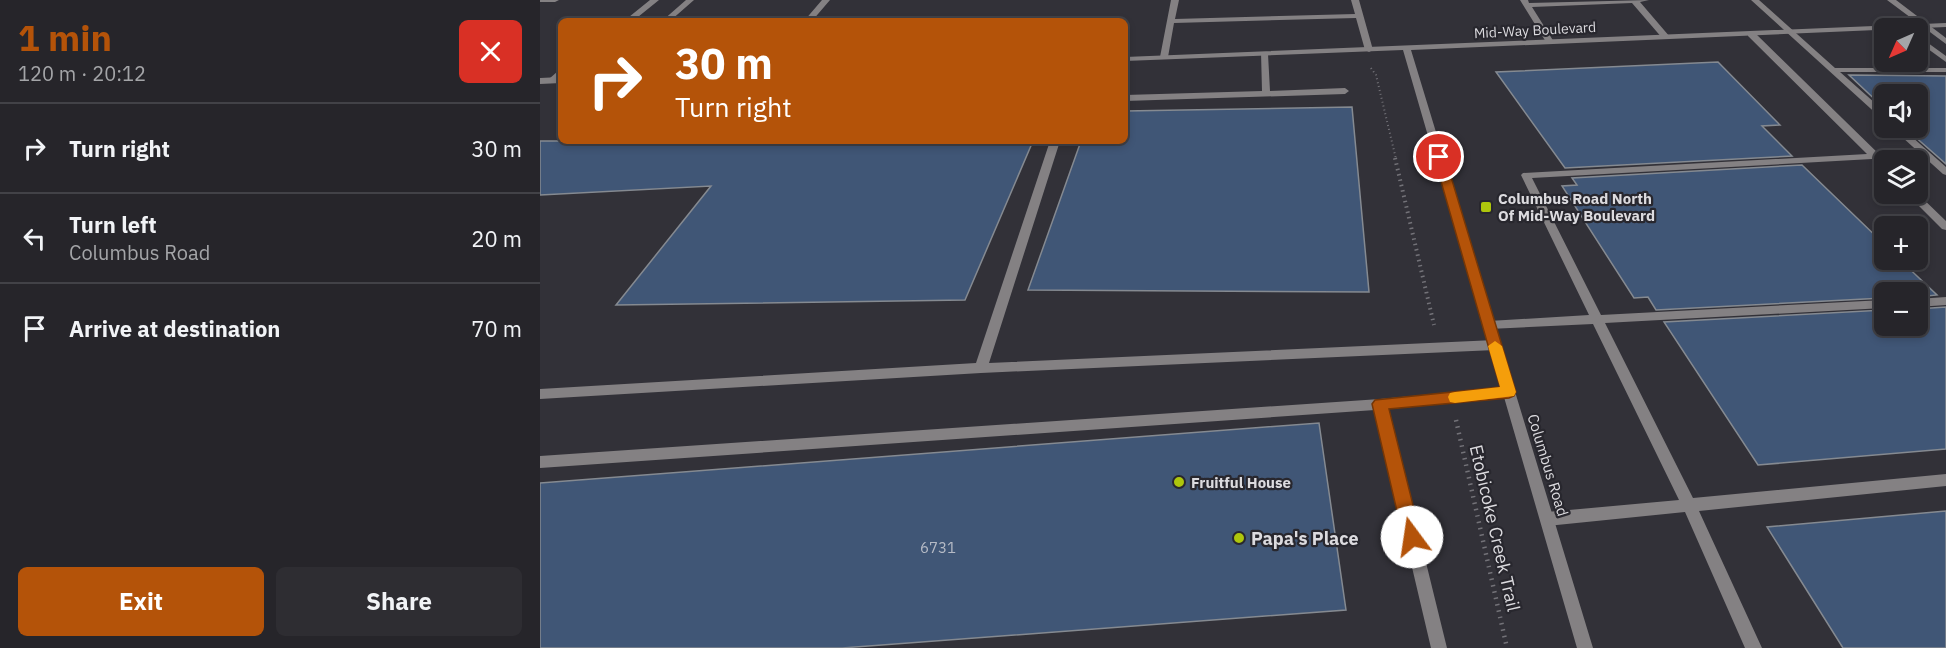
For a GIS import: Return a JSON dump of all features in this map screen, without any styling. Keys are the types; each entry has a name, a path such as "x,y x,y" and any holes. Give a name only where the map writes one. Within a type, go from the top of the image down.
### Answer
{"street":[{"path":"540,0 555,0"},
{"path":"632,18 655,0"},
{"path":"669,18 690,0"},
{"path":"811,18 826,0"},
{"path":"1164,57 1175,0"},
{"path":"1355,0 1369,50"},
{"path":"1635,0 1666,38"},
{"path":"1525,2 1645,0"},
{"path":"1755,0 1874,107"},
{"path":"1891,0 1915,18"},
{"path":"1525,2 1550,42"},
{"path":"1171,21 1359,16"},
{"name":"Mid-Way Boulevard","path":"1928,26 1946,25"},
{"path":"1928,28 1946,42"},
{"name":"Mid-Way Boulevard","path":"1128,59 1874,29"},
{"path":"1751,34 1874,155"},
{"path":"1928,46 1946,60"},
{"name":"Columbus Road","path":"1407,49 1586,648"},
{"path":"1264,54 1266,94"},
{"path":"1834,70 1946,70"},
{"path":"540,81 556,80"},
{"path":"1128,98 1345,91"},
{"path":"1908,138 1946,172"},
{"path":"981,368 1054,144"},
{"path":"1754,648 1689,505 1526,175 1874,156"},
{"path":"1922,204 1946,227"},
{"path":"1928,302 1946,301"},
{"path":"1489,325 1874,305"},
{"path":"540,394 981,368 1495,345"},
{"path":"540,462 1380,404 1509,392"},
{"path":"1380,404 1439,648"},
{"path":"1547,519 1946,480"}],"path":[{"path":"1376,75 1431,309"},
{"name":"Etobicoke Creek Trail","path":"1455,415 1507,648"}],"building":[{"path":"1718,62 1780,125 1762,126 1792,156 1565,168 1496,72"},
{"path":"1849,75 1946,76 1946,164 1916,138 1928,138 1928,84 1874,84 1874,99"},
{"path":"1352,107 1369,292 1028,290 1080,144 1128,144 1128,111"},
{"path":"540,141 558,141 558,144 1032,144 965,300 616,305 711,186 540,195"},
{"path":"1802,165 1874,234 1874,270 1911,270 1923,282 1874,282 1874,299 1656,310 1648,297 1634,298 1562,186 1577,185 1572,178"},
{"path":"1928,286 1937,295 1928,296"},
{"path":"1946,307 1946,449 1758,465 1664,322 1874,311 1874,336 1928,336 1928,308"},
{"path":"1319,423 1346,610 842,648 540,648 540,483"},
{"path":"1946,511 1946,648 1843,648 1767,527"}],"slow traffic":[{"path":"1455,397 1509,392 1495,346"}],"place":[{"name":"Columbus Road North Of Mid-Way Boulevard","path":"1486,207"},
{"name":"Fruitful House","path":"1179,482"},
{"name":"Papa's Place","path":"1239,538"}],"route":[{"path":"1412,537 1380,404 1509,392 1439,157"}]}
